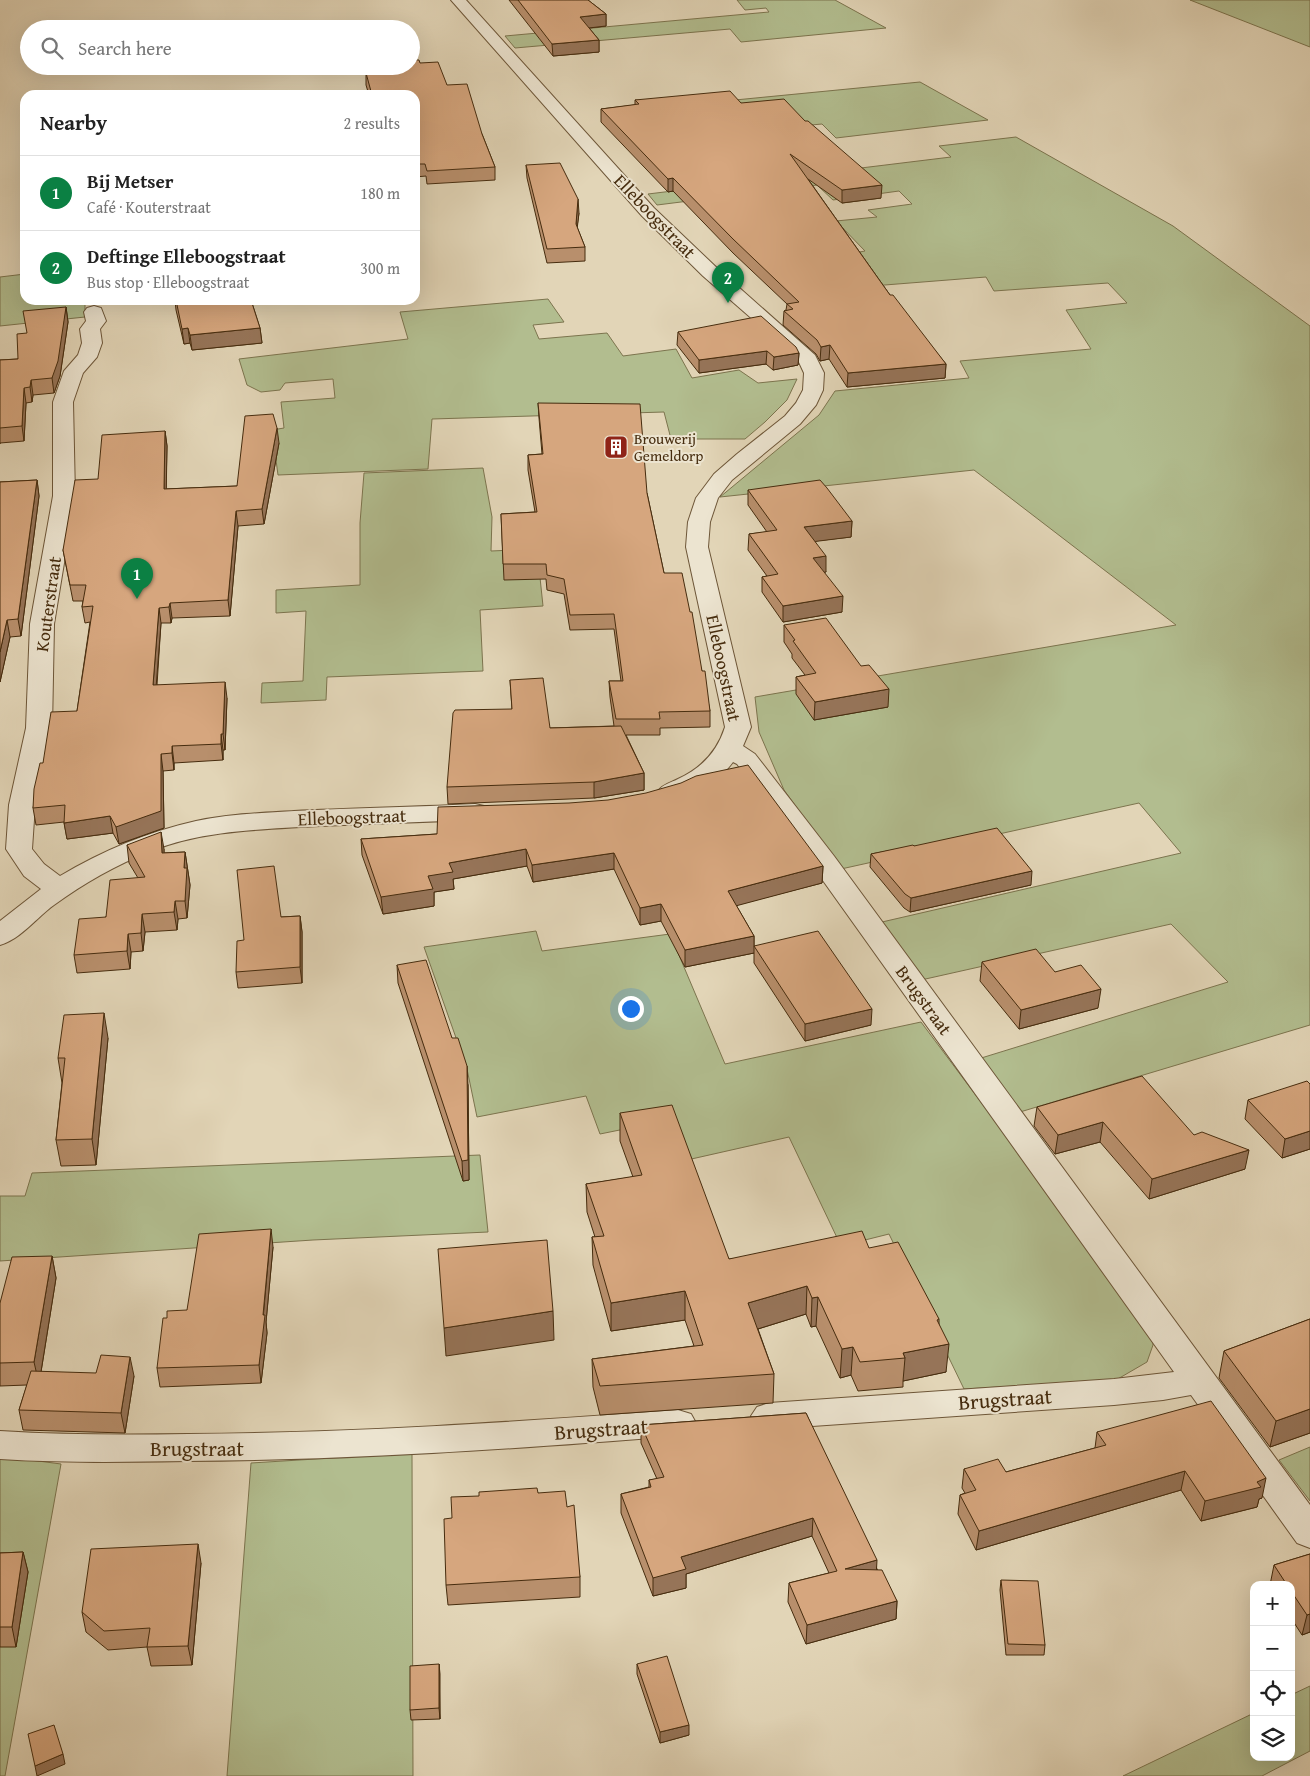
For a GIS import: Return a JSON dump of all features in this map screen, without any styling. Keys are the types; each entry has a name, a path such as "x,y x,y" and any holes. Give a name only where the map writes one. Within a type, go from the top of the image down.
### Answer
{"street":[{"name":"Elleboogstraat","path":"458,0 648,212 710,272 805,355 811,364 815,376 811,395 799,414 732,468 706,499 699,518 697,547 738,727 730,749 722,762 699,779 676,790 652,798"},
{"name":"Kouterstraat","path":"58,888 34,870 19,849 22,805 38,728 42,624 64,496 63,402 74,371 87,357 92,343 90,329 96,321 94,312"},
{"name":"Brugstraat","path":"730,749 746,759 818,854 1310,1533"},
{"name":"Elleboogstraat","path":"0,936 58,888 79,874 148,842 196,829 302,819 493,812"},
{"name":"Brugstraat","path":"0,1445 50,1448 246,1448 500,1437 1114,1392 1163,1387 1200,1380"}],"green space":[{"path":"737,0 835,0 886,28 741,42 730,29 515,48 505,36 769,12 766,8 745,10"},
{"path":"1190,0 1310,0 1310,47"},
{"path":"920,82 988,120 836,138 822,124 800,126 747,114 735,100"},
{"path":"1016,137 1173,226 1310,326 1310,1025 1020,1112 978,1059 1228,982 1171,924 921,980 882,922 1181,853 1139,803 841,869 784,790 759,732 755,697 1176,625 974,470 720,497 819,415 835,391 969,378 960,361 1091,349 1066,310 1127,303 1108,283 994,291 986,277 872,286 854,253 865,251 836,221 877,217 868,210 912,204 899,191 833,200 817,185 657,205 648,194 951,157 939,146"},
{"path":"20,275 20,305 85,305 85,317 0,326 0,277"},
{"path":"548,299 564,322 533,325 539,339 607,333 623,356 676,349 692,378 739,370 758,383 797,379 787,400 745,439 671,439 664,412 432,419 428,469 278,475 272,430 284,428 281,402 335,398 333,379 285,383 280,390 261,392 247,385 239,359 408,339 400,312"},
{"path":"483,468 492,517 491,551 537,549 543,606 480,610 483,671 327,677 326,700 261,703 262,683 303,681 306,611 276,613 276,590 360,585 360,523 364,473"},
{"path":"536,931 542,951 670,934 725,1064 921,1022 1153,1332 1153,1345 1147,1362 1116,1380 964,1389 889,1234 841,1246 789,1137 687,1160 669,1120 600,1134 586,1096 477,1117 467,1069 424,947"},
{"path":"480,1155 488,1232 313,1240 0,1261 0,1196 25,1196 32,1173"},
{"path":"1310,1447 1310,1501 1279,1460"},
{"path":"412,1453 413,1776 227,1776 251,1463"},
{"path":"0,1456 61,1464 5,1776 0,1776"},
{"path":"1310,1686 1310,1751 1295,1759 1295,1716 1295,1693"},
{"path":"1250,1715 1250,1761 1291,1761 1262,1776 1123,1776"}],"building":[{"path":"518,0 588,0 606,14 580,17 599,40 552,44"},
{"path":"438,62 447,85 467,84 482,134 495,167 427,171 425,164 420,164 420,90 371,90 367,75 420,75 420,63"},
{"path":"730,91 741,103 784,99 805,121 808,121 882,185 842,190 790,154 890,295 893,295 946,364 848,373 830,345 821,347 817,340 784,311 793,309 787,304 799,302 673,178 668,179 601,109 639,104 635,100"},
{"path":"560,163 578,199 576,224 585,247 547,249 526,165"},
{"path":"177,305 253,305 260,328 190,335 188,328 182,329"},
{"path":"66,307 58,361 52,378 31,380 30,387 24,388 22,426 0,428 0,360 18,359 17,334 27,333 23,311"},
{"path":"761,316 796,347 799,353 774,357 767,351 699,360 678,332"},
{"path":"538,403 640,404 647,493 664,573 682,573 690,612 692,612 702,671 705,671 710,711 659,712 660,719 616,719 609,681 623,681 614,614 570,615 564,579 547,575 546,564 503,564 501,514 537,512 528,455 543,454"},
{"path":"273,414 277,428 262,509 236,511 228,600 170,603 169,607 159,608 153,685 225,682 221,744 172,746 172,753 161,754 161,811 116,827 110,816 64,823 65,805 33,808 34,789 40,763 43,763 51,712 77,711 93,606 82,607 86,585 70,585 63,550 75,480 98,479 102,435 165,431 164,489 237,486 245,416"},
{"path":"37,480 18,619 7,620 0,652 0,482"},
{"path":"820,480 852,521 804,527 826,556 813,558 843,596 783,606 762,577 778,574 749,534 777,530 748,490"},
{"path":"826,618 861,666 869,665 889,689 815,702 796,677 816,673 784,625"},
{"path":"543,678 550,728 621,726 644,773 594,782 447,787 453,713 455,710 512,709 510,680"},
{"path":"748,765 823,866 728,891 754,936 685,950 661,904 640,908 614,853 532,865 526,849 449,863 453,872 428,876 433,889 381,897 361,839 437,834 438,807 608,800 646,793 681,783 696,776"},
{"path":"997,828 1032,871 911,898 905,894 871,854 914,846"},
{"path":"161,832 162,853 185,852 184,868 187,868 185,901 175,901 174,912 142,914 141,933 128,934 127,951 74,955 79,919 106,917 110,880 145,877 127,845"},
{"path":"274,866 281,917 300,916 300,967 236,972 237,941 244,940 237,870"},
{"path":"818,931 872,1009 805,1024 754,946"},
{"path":"1036,949 1055,972 1081,965 1101,989 1021,1010 982,962"},
{"path":"426,960 452,1038 458,1038 467,1066 468,1160 462,1161 397,965"},
{"path":"104,1013 92,1139 56,1140 65,1058 58,1058 64,1015"},
{"path":"1142,1076 1194,1135 1202,1132 1249,1150 1152,1179 1103,1122 1058,1135 1037,1107"},
{"path":"1307,1081 1310,1084 1310,1131 1285,1139 1248,1100"},
{"path":"672,1105 729,1259 862,1231 869,1248 898,1242 939,1319 937,1320 949,1344 903,1353 905,1358 860,1362 853,1347 842,1349 818,1297 812,1298 807,1286 748,1303 774,1374 600,1386 592,1359 703,1345 685,1291 611,1303 592,1237 604,1236 586,1184 642,1175 620,1113"},
{"path":"271,1229 263,1315 265,1315 259,1365 157,1368 163,1318 167,1318 167,1311 187,1310 199,1234"},
{"path":"547,1240 553,1311 444,1328 438,1249"},
{"path":"52,1256 34,1362 0,1363 0,1303 12,1257"},
{"path":"1310,1319 1310,1409 1276,1421 1224,1351"},
{"path":"101,1355 130,1357 121,1413 19,1410 31,1371 96,1373"},
{"path":"1211,1401 1266,1478 1257,1482 1261,1487 1205,1501 1185,1471 979,1531 960,1495 976,1490 964,1469 998,1459 1006,1472 1106,1445 1097,1432"},
{"path":"806,1413 877,1560 845,1569 882,1570 897,1601 807,1625 789,1583 837,1571 813,1518 681,1557 686,1569 653,1578 621,1494 651,1487 649,1480 664,1477 641,1425"},
{"path":"537,1488 538,1493 565,1491 567,1507 574,1505 580,1577 446,1585 444,1519 452,1518 451,1497 479,1496 479,1492"},
{"path":"198,1544 188,1646 147,1647 150,1628 104,1631 82,1612 91,1549"},
{"path":"23,1552 12,1627 0,1627 0,1553"},
{"path":"1310,1554 1310,1614 1307,1615 1295,1597 1295,1581 1284,1581 1274,1565"},
{"path":"1001,1580 1038,1581 1045,1645 1008,1644"},
{"path":"667,1656 689,1725 660,1732 637,1664"},
{"path":"439,1664 439,1708 410,1710 410,1666"},
{"path":"54,1725 63,1754 35,1766 28,1734"}],"place":[{"name":"Deftinge Elleboogstraat","path":"728,303"},
{"name":"Brouwerij Gemeldorp","path":"616,447"},
{"name":"Bij Metser","path":"137,599"}]}
